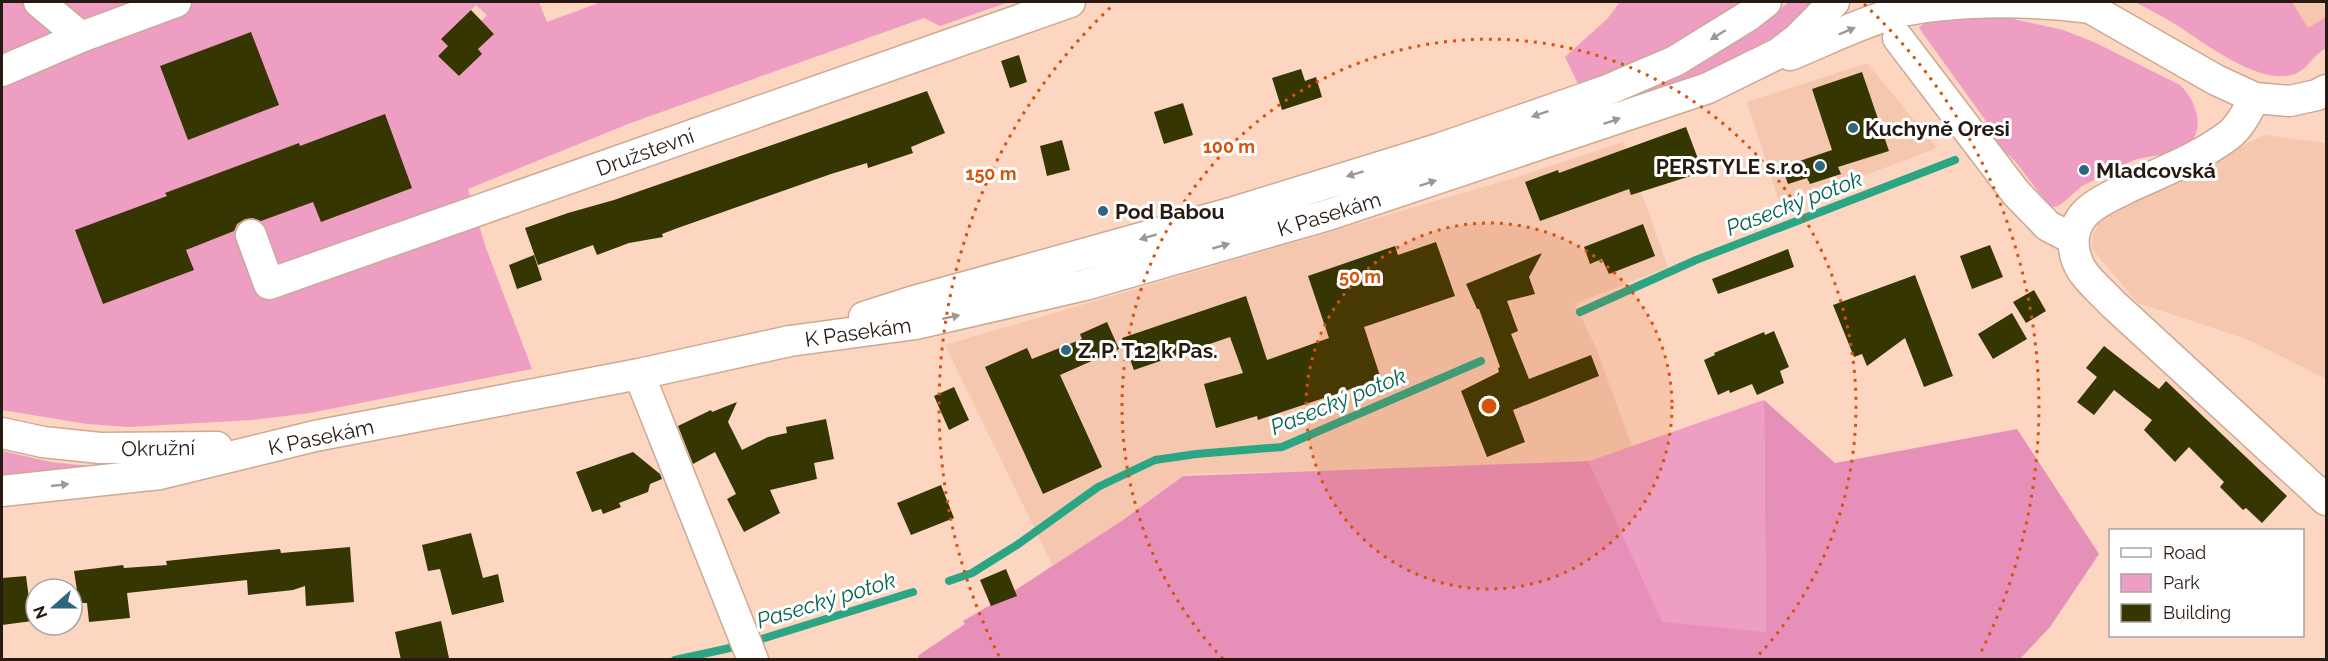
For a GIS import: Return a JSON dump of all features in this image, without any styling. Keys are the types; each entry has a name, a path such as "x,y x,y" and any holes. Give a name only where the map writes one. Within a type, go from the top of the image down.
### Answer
{"street":[{"path":"39,2 81,37"},
{"path":"2,71 81,37 176,2"},
{"name":"Družstevní","path":"251,235 269,284 1070,2"},
{"name":"K Pasekám","path":"790,341 911,302 1241,209 1440,148 1605,92 1676,61 1748,16 1766,2"},
{"name":"K Pasekám","path":"2,491 160,474 315,436 639,374 790,341 916,324 1096,282 1328,215 1451,176 1715,85 1779,52 1797,39 1834,2"},
{"path":"1715,85 1901,11 1958,3 2050,2 2086,5 2216,80 2255,98 2290,101 2317,95 2326,90"},
{"path":"1898,38 2016,193 2048,226 2073,239"},
{"path":"2255,98 2239,125 2229,135 2095,206 2082,217 2073,239 2074,249 2082,270 2112,303 2326,500"},
{"path":"639,374 753,660"},
{"name":"Okružní","path":"2,433 43,442 123,449 222,447 315,436"}],"shaded area":[{"path":"2285,2 2326,2 2326,46 2321,49"},
{"path":"1867,63 1937,148 1781,207 1747,102"},
{"path":"2264,135 2326,143 2326,379 2249,340 2138,303 2092,249 2093,235 2099,222 2109,213"},
{"path":"1623,142 1668,267 1575,304 1597,350 1632,446 1589,461 1185,474 1123,520 1053,566 945,345 1514,178"},
{"path":"1764,400 1835,463 2017,429 2099,554 2050,627 2020,659 917,660 919,655 965,624 963,621 1011,593 1123,520 1183,476 1589,461 1662,622 1766,632"}],"green space":[{"path":"2,2 539,2 547,22 601,2 1009,2 940,26 924,18 628,124 468,189 486,248 532,369 310,413 251,420 129,427 87,424 2,410","holes":["476,5 487,15 481,21 494,33 478,49 482,54 459,76 438,56 448,46 442,39"]},
{"path":"1620,2 1740,2 1680,42 1641,61 1578,84 1565,57 1607,19"},
{"path":"1789,2 1815,2 1793,24 1746,54 1722,67 1667,89 1379,187 1148,255 982,295 1688,69 1737,41"},
{"path":"2135,2 2292,2 2308,28 2326,17 2326,48 2299,72 2285,76 2269,75 2235,62"},
{"path":"2000,16 2063,30 2094,42 2180,85 2191,100 2197,117 2198,126 2191,142 2172,153 2128,163 2085,185 2058,206 2050,207 2015,161 1975,125 1986,121 1919,28 1923,24 1920,17"},
{"path":"1764,400 1766,632 1662,623 1589,461"},
{"path":"2,451 51,462 99,467 2,482"}],"building":[{"path":"471,10 494,34 478,49 482,54 459,76 438,56 448,46 441,39"},
{"path":"251,32 279,105 188,140 160,66"},
{"path":"1019,55 1027,82 1010,88 1001,61"},
{"path":"1301,69 1305,81 1316,77 1322,97 1282,110 1272,78"},
{"name":"Kuchyně Oresi","path":"1862,72 1889,151 1838,167 1841,174 1810,184 1807,178 1788,184 1782,167 1832,150 1812,89"},
{"path":"927,91 945,133 911,147 913,153 868,168 867,163 831,174 675,229 662,234 663,237 629,243 597,255 593,245 538,265 525,228 614,200"},
{"path":"1183,103 1193,135 1164,144 1154,112"},
{"path":"385,114 412,188 321,222 313,202 261,221 253,218 245,219 237,224 234,231 186,250 194,270 103,304 75,230 167,196 165,193"},
{"path":"1686,127 1703,172 1631,195 1629,189 1540,221 1525,182 1558,170 1559,173"},
{"path":"1062,140 1070,170 1047,176 1040,146"},
{"path":"1643,224 1655,256 1609,274 1602,259 1590,264 1584,247"},
{"path":"1436,242 1455,296 1364,327 1381,379 1258,420 1257,416 1216,428 1204,384 1243,373 1230,337 1134,370 1122,338 1246,296 1267,360 1329,338 1308,276 1395,246 1398,255"},
{"path":"1990,245 2003,277 1972,289 1960,256"},
{"path":"1788,249 1794,267 1718,294 1712,279"},
{"path":"1542,253 1529,277 1535,294 1507,301 1518,331 1511,334 1529,379 1591,355 1599,376 1513,410 1525,442 1487,457 1461,391 1499,372 1500,367 1479,309 1466,284"},
{"path":"534,255 542,280 517,289 509,265"},
{"path":"1915,275 1953,376 1924,387 1905,338 1867,366 1862,354 1854,357 1833,305"},
{"path":"2034,290 2046,311 2026,323 2013,302"},
{"path":"2012,313 2027,339 1993,359 1978,334"},
{"path":"1107,322 1119,349 1060,375 1102,467 1043,494 985,367 1027,348 1032,359 1082,339 1080,334"},
{"path":"1774,331 1789,367 1780,371 1784,383 1757,395 1752,384 1718,395 1704,360 1715,355 1714,353 1764,332 1765,335"},
{"path":"2104,346 2159,389 2166,381 2287,496 2262,523 2246,508 2243,510 2220,487 2224,482 2189,447 2175,462 2144,430 2152,420 2114,390 2094,415 2077,402 2097,377 2086,368"},
{"path":"954,387 969,420 949,430 934,396"},
{"path":"737,402 728,422 742,450 768,437 787,433 786,427 826,419 834,459 814,463 817,479 770,490 780,513 744,532 727,499 736,494 715,452 693,464 678,426 711,410 712,412"},
{"path":"633,452 660,474 662,479 650,484 648,492 619,503 621,507 603,514 601,509 592,512 576,472"},
{"path":"941,485 954,518 911,535 897,503"},
{"path":"471,533 483,578 498,574 504,602 452,615 440,569 428,571 422,545"},
{"path":"350,547 354,602 306,606 305,586 293,590 248,595 247,580 127,593 130,618 89,622 87,603 84,603 84,577 75,577 74,571 123,565 124,568 167,565 166,561 280,549 281,553"},
{"path":"1006,569 1017,596 991,606 980,580"},
{"path":"26,576 24,577 24,622 2,625 2,578"},
{"path":"441,621 449,658 401,660 395,632"}],"waterway":[{"name":"Pasecký potok","path":"1580,312 1696,260 1955,160"},
{"name":"Pasecký potok","path":"949,581 972,573 1017,545 1098,487 1155,460 1282,447 1481,361"},
{"name":"Pasecký potok","path":"752,642 913,592"},
{"name":"Pasecký potok","path":"675,660 730,648"}],"place":[{"name":"Kuchyně Oresi","path":"1853,128"},
{"name":"PERSTYLE s.r.o.","path":"1820,166"},
{"name":"Mladcovská","path":"2084,170"},
{"name":"Pod Babou","path":"1103,211"},
{"name":"Z. P. T12 k Pas.","path":"1066,350"}]}
